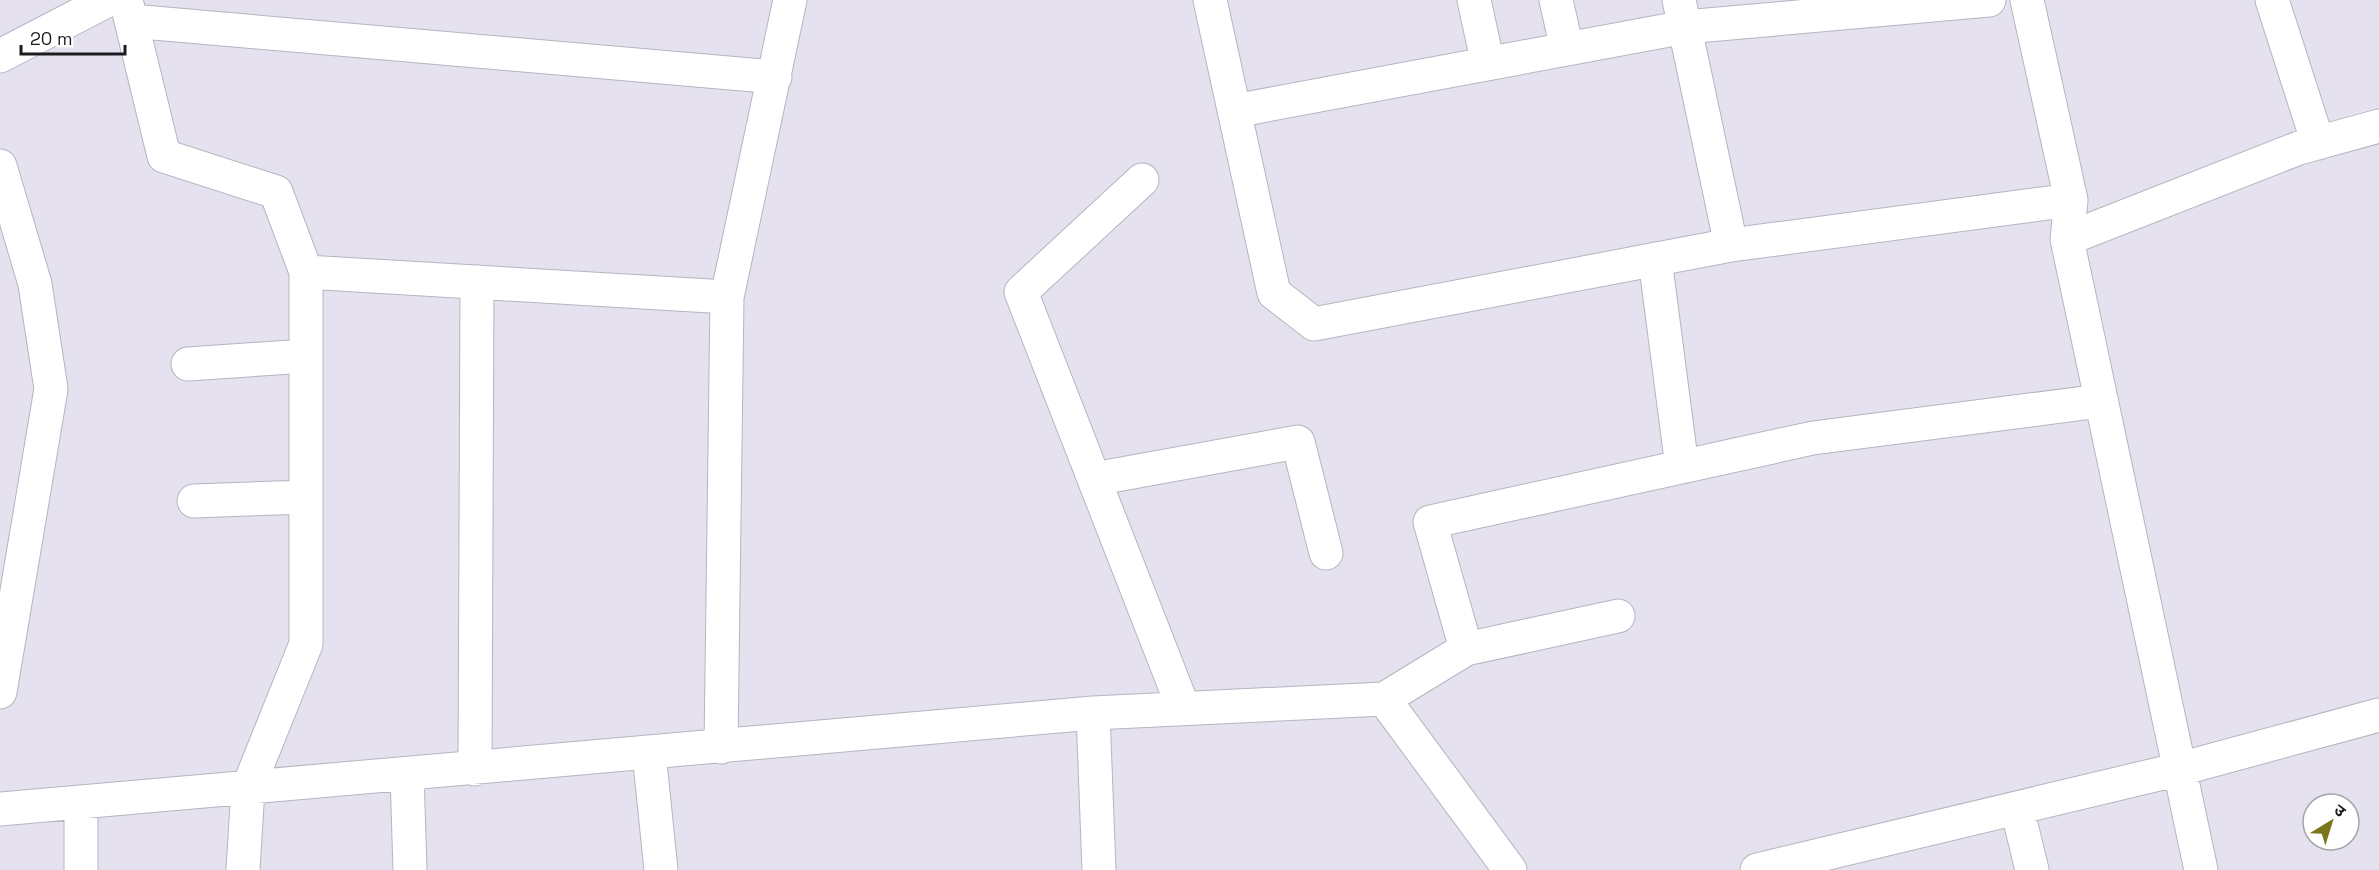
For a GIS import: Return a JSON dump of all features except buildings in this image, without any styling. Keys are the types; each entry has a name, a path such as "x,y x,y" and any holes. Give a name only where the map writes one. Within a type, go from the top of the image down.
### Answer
{"street":[{"path":"721,747 727,297 790,0"},
{"path":"1210,0 1274,293 1314,324 1731,245 2071,200"},
{"path":"1474,0 1488,64"},
{"path":"1556,0 1567,49"},
{"path":"1234,111 1567,49 1682,14 1989,0"},
{"path":"2027,0 2071,200 2067,239 2201,870"},
{"path":"2272,0 2318,143"},
{"path":"0,56 122,7 775,76"},
{"path":"122,7 164,156 276,192 306,272 306,644 248,788 243,870"},
{"path":"1682,14 1731,245"},
{"path":"2067,239 2299,148 2379,126"},
{"path":"0,166 35,284 51,389 0,692"},
{"path":"1142,180 1021,292 1183,707"},
{"path":"1654,259 1682,467"},
{"path":"306,272 727,297"},
{"path":"475,769 477,282"},
{"path":"188,364 306,356"},
{"path":"1466,649 1430,522 1813,438 2100,401"},
{"path":"1094,479 1298,442 1326,553"},
{"path":"194,501 306,497"},
{"path":"0,809 1093,713 1384,699 1466,649 1618,616"},
{"path":"1384,699 1510,870"},
{"path":"1093,713 1099,870"},
{"path":"1757,870 2180,769 2379,715"},
{"path":"649,753 661,870"},
{"path":"407,774 410,870"},
{"path":"81,802 81,870"},
{"path":"2017,808 2032,870"}]}
